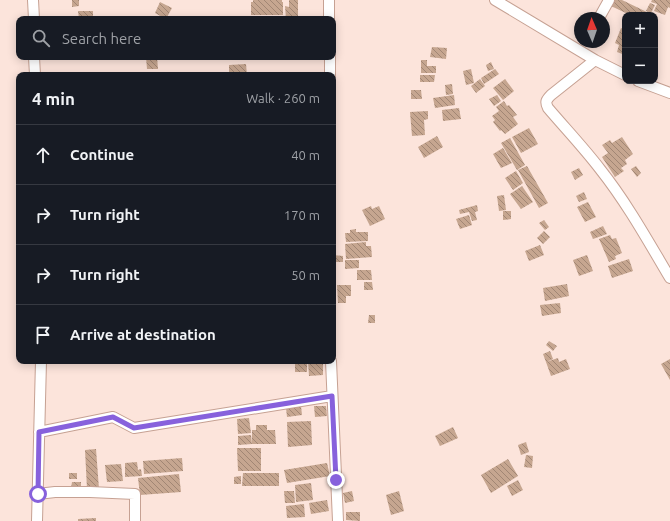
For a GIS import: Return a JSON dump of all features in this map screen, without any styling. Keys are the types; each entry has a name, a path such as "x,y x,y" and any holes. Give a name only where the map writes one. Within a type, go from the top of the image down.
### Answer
{"street":[{"path":"33,0 34,16"},
{"path":"329,0 329,16"},
{"path":"495,0 574,42"},
{"path":"602,12 609,0"},
{"path":"584,48 595,60 622,74"},
{"path":"34,60 35,72"},
{"path":"330,60 330,72"},
{"path":"595,60 550,95 546,99 546,104 600,169 615,190 633,216 670,278"},
{"path":"645,84 670,94"},
{"path":"37,521 41,364"},
{"path":"331,364 338,521"},
{"path":"39,432 113,417 134,428 332,396"},
{"path":"38,494 55,492 135,494 135,521"}],"building":[{"path":"72,0 79,0 79,6 72,7"},
{"path":"253,0 282,0 283,15 251,15 251,2 253,2"},
{"path":"289,0 298,0 298,16 286,16 285,6 289,7"},
{"path":"614,0 622,0 647,12 624,12 611,6"},
{"path":"652,0 670,0 670,8 668,7 665,15 654,11 657,4 651,2"},
{"path":"160,2 172,8 168,16 160,16 155,13"},
{"path":"650,3 655,5 652,12 646,11"},
{"path":"78,11 93,11 93,16 79,16"},
{"path":"621,28 622,54 617,52 619,45 615,43"},
{"path":"432,47 447,48 446,59 430,57"},
{"path":"146,60 157,60 158,69 147,69"},
{"path":"421,60 427,60 427,66 436,66 436,73 421,73"},
{"path":"491,62 494,69 488,71 486,65"},
{"path":"246,64 247,72 229,72 229,65"},
{"path":"471,69 474,83 466,85 463,71"},
{"path":"495,69 499,74 484,84 481,78"},
{"path":"420,75 435,75 434,82 420,82"},
{"path":"480,79 485,86 476,93 471,86"},
{"path":"505,79 514,91 503,100 493,88"},
{"path":"452,84 453,94 446,95 445,85"},
{"path":"411,90 421,90 422,99 411,99"},
{"path":"454,95 455,105 435,108 433,98"},
{"path":"497,95 501,101 494,106 489,99"},
{"path":"504,101 507,106 509,105 517,115 513,117 518,124 505,134 501,130 500,131 493,122 495,120 492,116 499,111 496,107"},
{"path":"459,108 461,119 443,121 442,110"},
{"path":"428,111 428,119 424,120 425,135 412,136 410,112"},
{"path":"529,128 538,144 521,153 512,137"},
{"path":"437,136 443,147 424,158 418,147"},
{"path":"622,137 633,154 625,160 627,164 621,168 624,171 615,177 602,157 608,153 602,145 610,140 612,143"},
{"path":"510,138 525,165 517,170 501,143"},
{"path":"503,148 512,163 501,168 493,154"},
{"path":"527,166 548,203 539,208 518,170"},
{"path":"636,166 641,173 637,177 631,169"},
{"path":"579,168 583,175 575,180 571,172"},
{"path":"516,171 523,183 513,190 505,178"},
{"path":"522,186 533,202 521,209 510,194"},
{"path":"584,192 587,199 579,202 576,196"},
{"path":"504,195 506,210 499,211 497,196"},
{"path":"588,202 596,217 585,222 577,207"},
{"path":"477,205 478,211 475,212 477,220 472,221 469,212 460,214 459,210"},
{"path":"371,206 372,209 379,206 385,219 370,226 362,210"},
{"path":"503,211 511,211 511,219 503,220"},
{"path":"469,215 472,225 460,229 456,219"},
{"path":"544,220 549,227 545,230 539,223"},
{"path":"603,226 607,234 593,239 590,232"},
{"path":"356,229 356,232 368,232 368,241 346,242 345,233 350,233 350,230"},
{"path":"544,231 550,237 543,244 537,238"},
{"path":"610,235 612,239 616,238 622,253 615,256 616,259 609,262 599,239"},
{"path":"366,242 366,246 371,246 372,257 346,259 345,244"},
{"path":"540,245 544,255 529,261 525,251"},
{"path":"336,255 343,256 343,262 336,262"},
{"path":"587,255 593,271 579,276 573,260"},
{"path":"629,259 633,271 612,278 608,266"},
{"path":"345,260 359,260 359,268 345,269"},
{"path":"357,270 371,270 372,280 357,280"},
{"path":"364,282 372,282 373,290 364,290"},
{"path":"567,284 569,296 545,301 543,288"},
{"path":"337,285 351,285 351,296 346,296 346,303 338,303"},
{"path":"560,303 561,313 542,316 540,305"},
{"path":"369,315 375,315 375,323 368,323"},
{"path":"549,341 557,346 553,351 546,345"},
{"path":"550,351 553,359 546,362 543,354"},
{"path":"558,358 559,362 566,359 570,369 551,376 546,362"},
{"path":"670,359 670,380 661,364"},
{"path":"295,364 307,364 307,372 295,372"},
{"path":"308,364 323,364 323,375 309,376"},
{"path":"301,406 302,415 287,417 286,408"},
{"path":"314,406 326,406 327,416 315,417"},
{"path":"249,418 251,433 238,434 237,419"},
{"path":"311,421 312,445 288,447 287,422"},
{"path":"256,425 267,425 267,430 275,430 276,444 252,444 252,430 256,430"},
{"path":"453,427 458,438 440,446 435,436"},
{"path":"251,435 252,444 238,445 238,436"},
{"path":"526,442 529,452 521,455 518,445"},
{"path":"237,448 261,448 261,471 238,471"},
{"path":"96,449 99,489 87,489 85,450"},
{"path":"526,455 533,456 532,468 524,467"},
{"path":"182,458 183,471 144,474 143,461"},
{"path":"508,459 518,476 491,493 481,475"},
{"path":"137,462 138,470 141,469 142,476 125,477 125,463"},
{"path":"327,463 330,476 287,483 284,470"},
{"path":"121,464 123,481 107,482 105,465"},
{"path":"69,473 77,473 77,479 69,479"},
{"path":"243,473 279,473 279,486 242,486"},
{"path":"179,474 181,492 140,495 138,478"},
{"path":"241,476 241,484 234,484 234,477"},
{"path":"518,480 523,490 512,496 507,486"},
{"path":"72,482 81,482 81,488 71,488"},
{"path":"311,483 313,500 296,502 295,485"},
{"path":"284,491 294,491 295,503 285,503"},
{"path":"352,491 354,501 345,503 343,493"},
{"path":"399,491 404,511 391,515 386,495"},
{"path":"327,500 329,511 311,514 309,503"},
{"path":"304,504 305,517 287,518 286,506"},
{"path":"346,512 360,512 360,521 346,520"},
{"path":"96,518 96,521 78,521 78,519"}],"route":[{"path":"38,494 39,432 113,417 134,428 332,396 336,480"}]}
